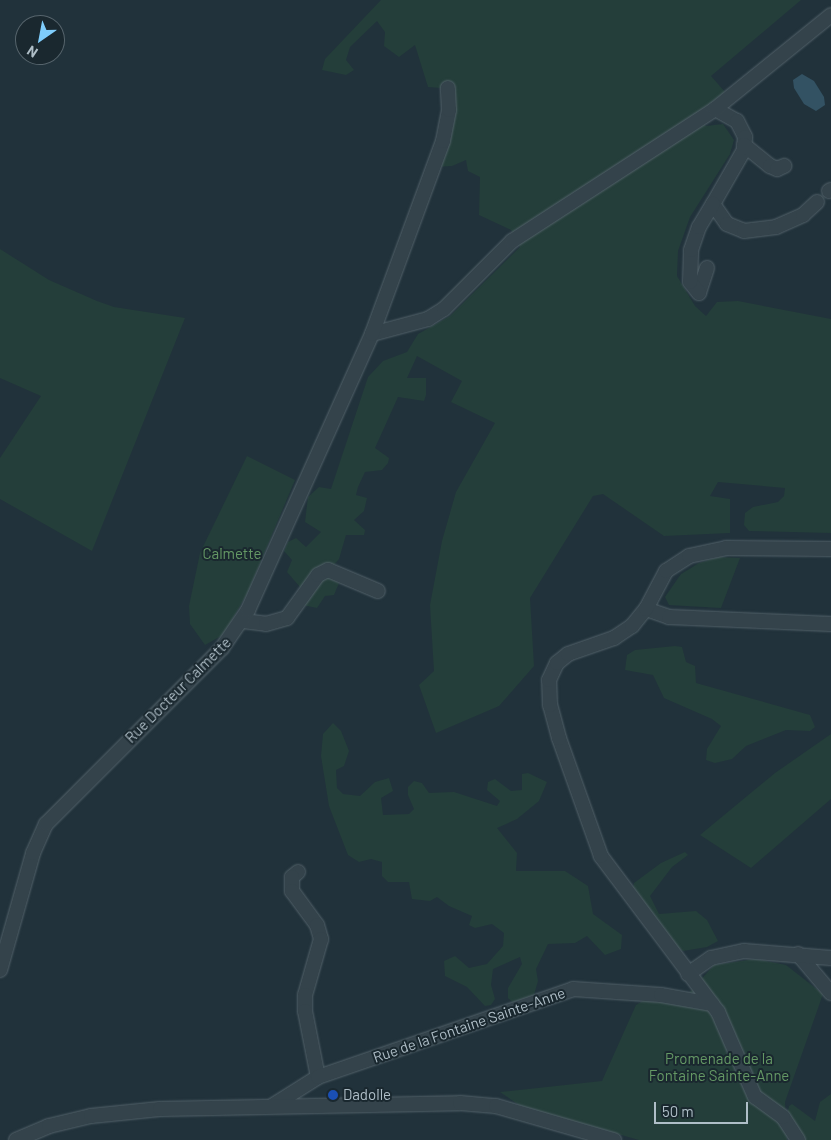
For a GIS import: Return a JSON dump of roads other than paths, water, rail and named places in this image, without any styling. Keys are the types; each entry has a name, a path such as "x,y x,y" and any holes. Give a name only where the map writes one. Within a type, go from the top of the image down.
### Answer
{"street":[{"path":"372,334 428,319 444,308 512,241 715,109 831,15"},
{"name":"Rue Docteur Calmette","path":"0,970 33,853 46,824 212,659 243,621 372,334 443,141 449,110 448,88"},
{"path":"707,268 699,293 690,282 691,250 699,227 744,145 741,126 715,109"},
{"path":"744,145 777,169 784,166"},
{"path":"713,204 727,224 744,231 776,227 803,215 818,202"},
{"path":"798,1140 790,1123 758,1101 751,1092 725,1025 712,1004 601,856 562,748 550,705 549,680 562,658 580,648 621,634 646,609 666,571 698,552 736,547 831,549"},
{"path":"243,621 266,624 287,618 318,576 328,570 378,591"},
{"path":"646,609 669,617 831,624"},
{"path":"298,872 292,876 292,891 317,925 321,939 305,994 305,1011 318,1077"},
{"path":"688,974 704,962 727,953 761,950 831,958"},
{"path":"798,954 831,993"},
{"name":"Rue de la Fontaine Sainte-Anne","path":"272,1106 318,1077 573,989 661,995 712,1004"},
{"path":"16,1140 49,1126 91,1116 160,1109 478,1103 614,1140"}],"water":[{"path":"802,74 814,81 824,97 825,105 816,111 804,104 794,88 793,80"}],"place":[{"name":"Dadolle","path":"333,1095"}],"park label":[{"name":"Calmette","path":"232,554"},
{"name":"Promenade de la Fontaine Sainte-Anne","path":"719,1066"}]}
